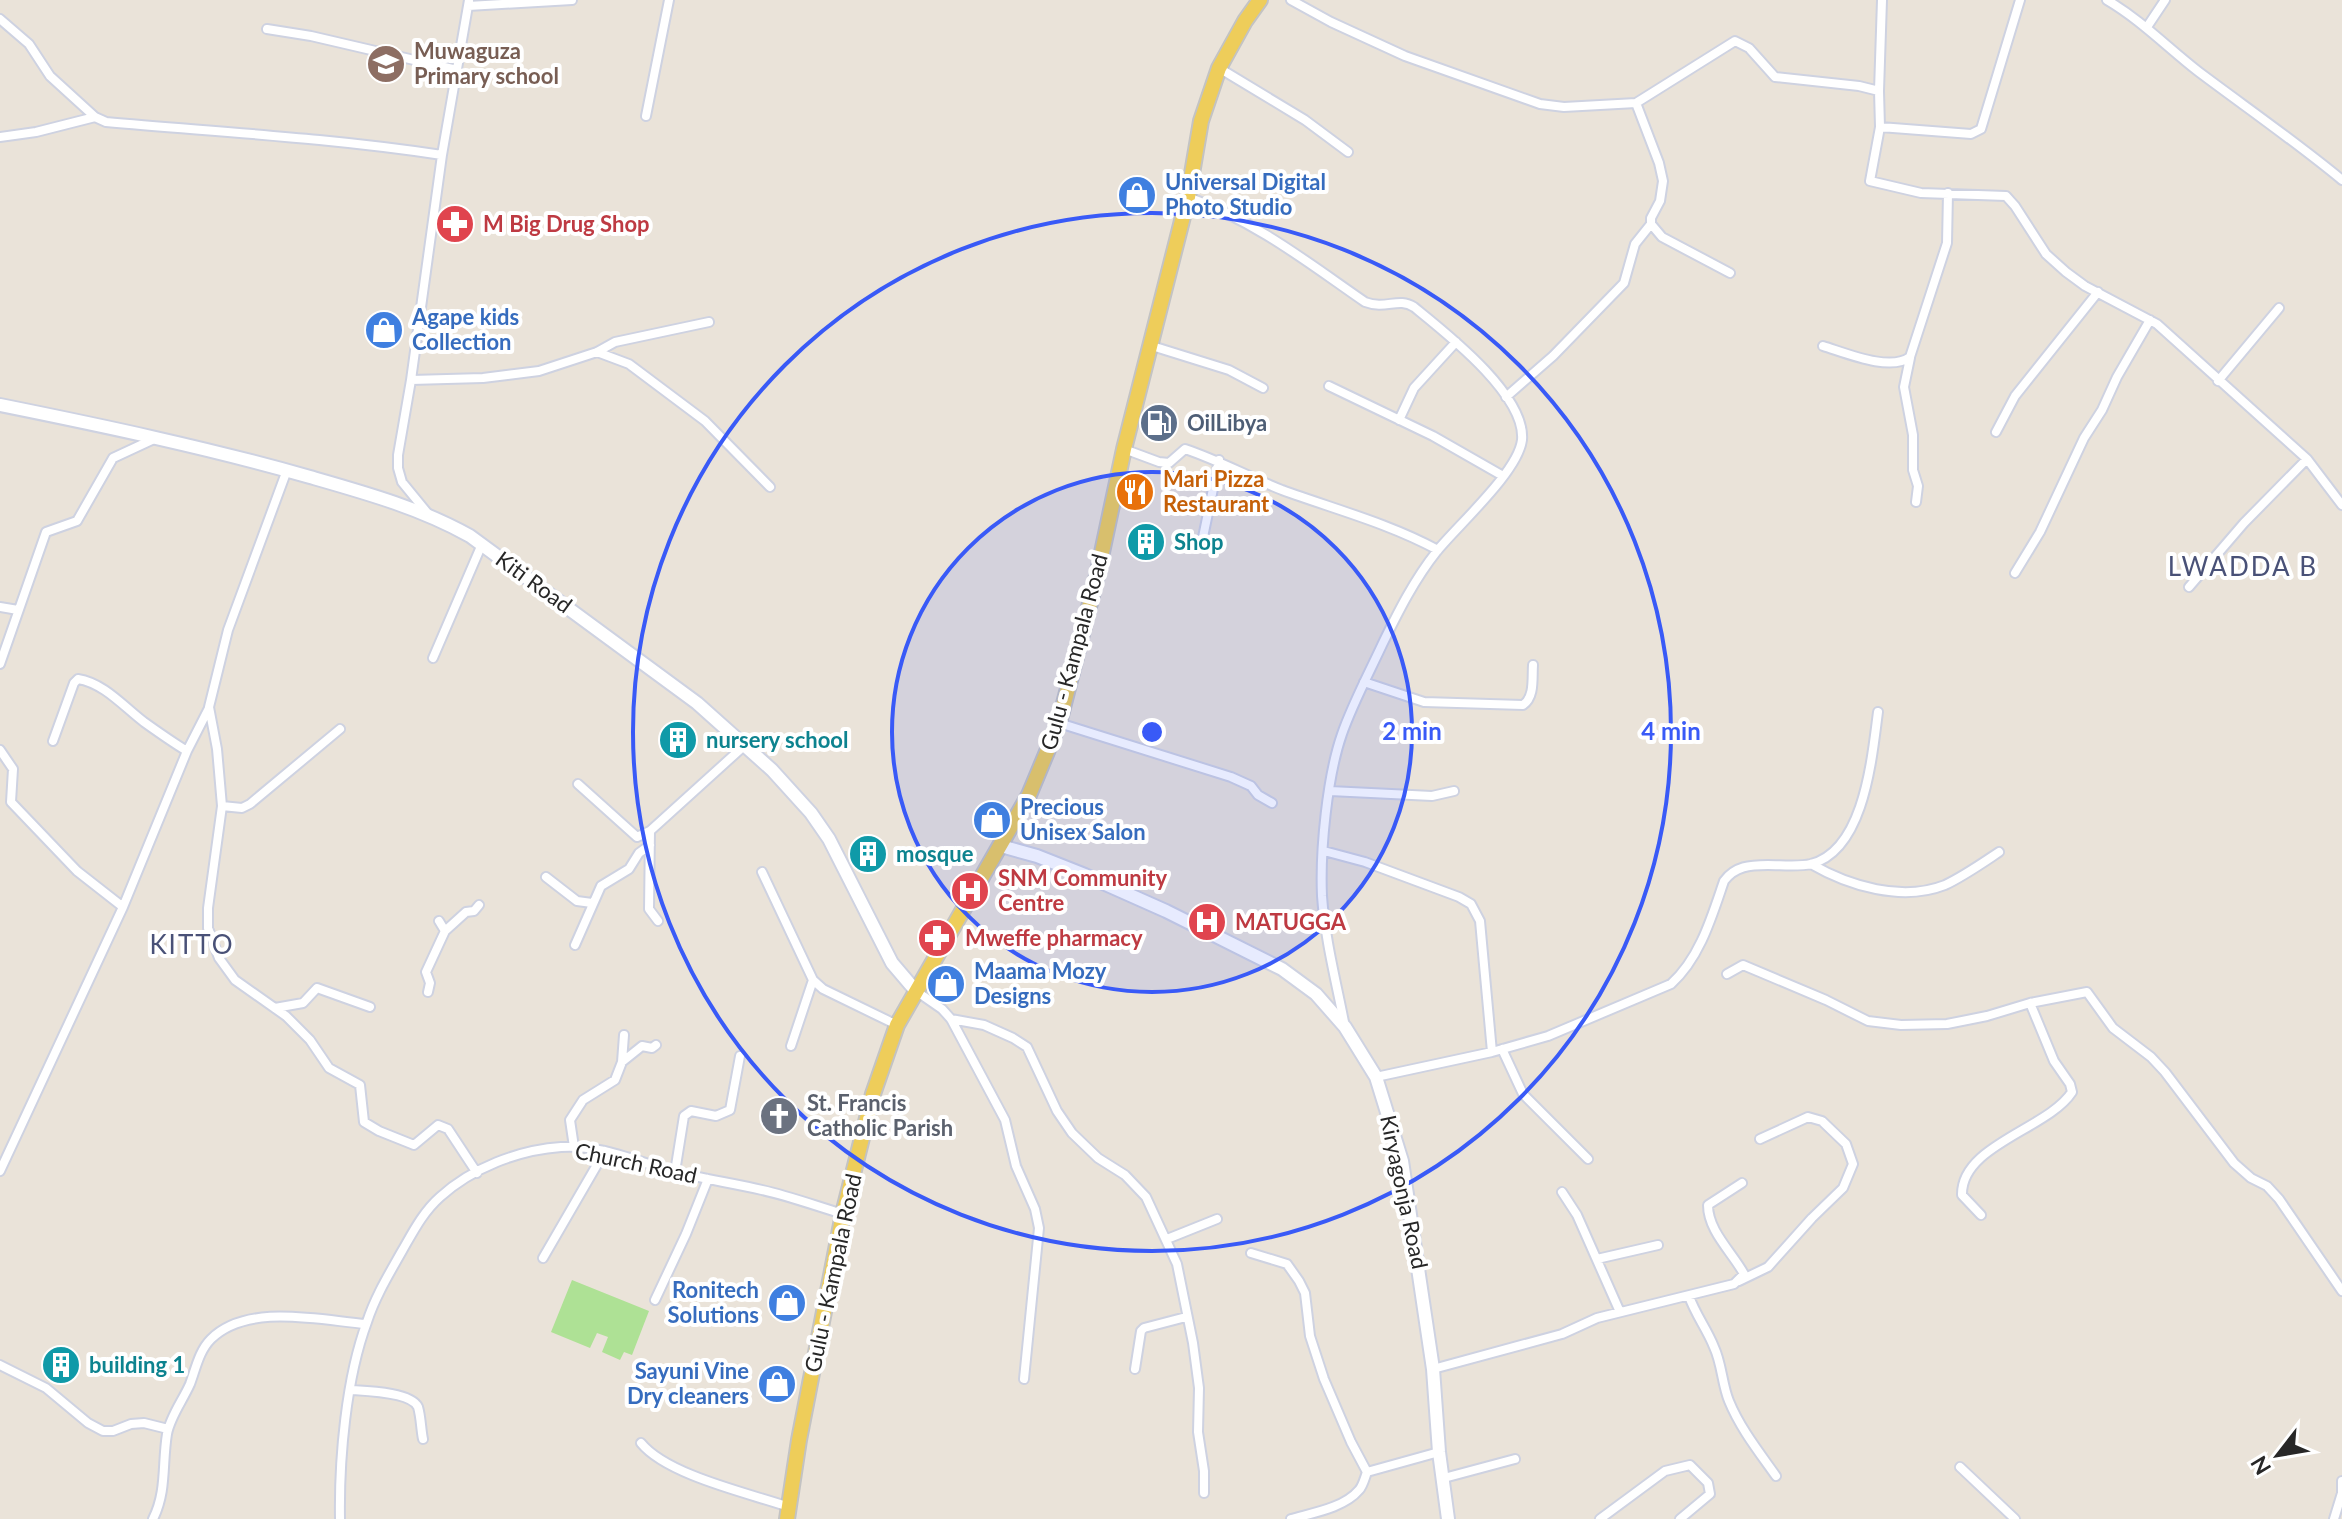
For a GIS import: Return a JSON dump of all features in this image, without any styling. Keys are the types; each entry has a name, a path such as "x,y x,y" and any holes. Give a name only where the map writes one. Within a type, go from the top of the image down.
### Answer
{"main road":[{"name":"Gulu - Kampala Road","path":"788,1513 843,1214 873,1094 897,1025 1029,795 1059,723 1188,197 1201,121 1219,68 1260,0"}],"street":[{"path":"430,515 402,482 398,468 442,155 469,3 572,0"},
{"path":"646,116 669,0"},
{"path":"1291,0 1405,56 1540,104 1564,107 1636,103 1735,41 1749,48 1775,77 1879,91"},
{"path":"1882,0 1880,127 1870,181 1921,193 2006,196 2046,254 2075,279 2150,320 2202,363 2218,381 2307,459 2342,505"},
{"path":"1880,127 1971,134 1979,131 2020,0"},
{"path":"2107,0 2132,15 2194,68 2290,137 2342,180"},
{"path":"2147,27 2165,0"},
{"path":"0,19 29,44 50,76 95,117 106,122 360,143 442,155"},
{"path":"267,29 311,36 457,70"},
{"path":"1219,68 1305,120 1348,152"},
{"path":"1506,397 1553,356 1624,283 1635,244 1651,224 1660,201 1663,181 1636,103"},
{"path":"0,137 36,132 95,117"},
{"path":"1916,502 1918,486 1911,450 1913,435 1904,387 1910,357 1947,243 1948,193"},
{"path":"1188,197 1209,204 1273,237 1365,302 1378,307 1407,303 1456,342 1506,397 1515,409 1520,426 1522,441 1503,476 1438,550 1405,599 1342,732 1330,791 1322,896 1345,1027"},
{"path":"1651,224 1662,237 1730,273"},
{"path":"1996,432 2015,396 2098,292"},
{"path":"2218,381 2279,308"},
{"path":"2015,573 2040,532 2084,438 2150,320"},
{"path":"411,380 483,378 539,371 597,352 615,342 709,322"},
{"path":"1399,420 1414,388 1456,342"},
{"path":"1152,346 1229,370 1263,388"},
{"path":"1823,346 1893,364 1902,363 1910,357"},
{"path":"597,352 629,364 705,421 770,487"},
{"path":"1329,386 1503,476"},
{"name":"Kiti Road","path":"0,405 157,437 287,470 430,515 482,544 697,703 791,790 829,839 892,963 915,990"},
{"path":"0,664 46,532 77,521 113,458 157,437"},
{"path":"1124,449 1169,463 1185,449 1219,460 1274,487 1392,528 1438,550"},
{"path":"2189,587 2244,523 2307,459"},
{"path":"1202,542 1219,460"},
{"path":"0,1171 123,907 187,751 209,707 228,630 287,470"},
{"path":"433,658 482,544"},
{"path":"0,607 18,610"},
{"path":"1364,682 1424,702 1523,705 1528,702 1532,692 1533,665"},
{"path":"53,741 78,679 88,681 109,694 187,751"},
{"path":"209,707 217,749 222,806 208,908 211,940 219,958 235,980 275,1008 310,1040 329,1068 360,1085 364,1122 414,1145 438,1125 443,1125 477,1173"},
{"path":"1376,1077 1548,1036 1671,984 1684,972 1693,957 1730,872 1747,865 1811,864 1828,856 1842,842 1857,816 1870,775 1878,712"},
{"path":"1059,723 1231,777 1251,786 1258,795 1272,803"},
{"path":"222,806 242,808 250,804 340,729"},
{"path":"578,784 637,837 650,831 745,745"},
{"path":"0,750 13,769 11,802 77,871 123,907"},
{"path":"1330,791 1432,796 1454,791"},
{"path":"650,831 649,909 658,921"},
{"path":"575,945 601,886 629,869 639,853 650,845"},
{"name":"Kiryagonja Road","path":"1001,846 1037,856 1139,899 1282,969 1316,994 1345,1027 1376,1077 1402,1161 1433,1369 1448,1519"},
{"path":"1324,851 1395,872 1471,904 1480,921 1497,1050 1523,1094 1588,1159"},
{"path":"1811,864 1836,879 1862,886 1920,891 1964,876 1999,852"},
{"path":"762,872 813,980 823,989 897,1025"},
{"path":"546,877 577,901 592,903"},
{"path":"428,992 430,983 426,972 445,931 479,905"},
{"path":"439,921 445,931"},
{"path":"1727,974 1743,965 1868,1021 1901,1025 1947,1024 2087,992 2113,1028 2151,1057 2165,1072 2234,1163 2251,1178 2267,1186 2279,1199 2342,1291"},
{"path":"791,1046 813,980"},
{"path":"275,1008 303,1003 317,988 370,1007"},
{"path":"915,990 951,1019 1005,1120 1016,1166 1035,1209 1039,1228 1024,1379"},
{"path":"1981,1215 1962,1195 1962,1183 1972,1168 1991,1149 2057,1108 2072,1092 2054,1061 2030,1003"},
{"path":"951,1019 984,1025 1027,1047 1057,1111 1072,1133 1098,1158 1125,1175 1146,1197 1177,1264 1198,1370 1198,1432 1204,1493"},
{"path":"574,1147 570,1120 583,1100 615,1080 622,1062 624,1035"},
{"path":"622,1062 642,1046 652,1048 656,1045"},
{"path":"675,1172 684,1116 691,1111 716,1116 730,1110 740,1056"},
{"path":"1433,1369 1562,1334 1620,1312 1689,1296 1738,1281 1768,1267 1843,1188 1853,1164 1846,1144 1822,1121 1808,1117 1760,1139"},
{"name":"Church Road","path":"340,1519 342,1453 356,1355 366,1324 385,1282 430,1207 459,1182 496,1162 561,1147 574,1147 605,1151 675,1172 764,1190 843,1214"},
{"path":"543,1258 605,1151"},
{"path":"655,1300 708,1179"},
{"path":"1738,1281 1744,1274 1713,1227 1708,1205 1742,1183"},
{"path":"1562,1192 1577,1215 1620,1312"},
{"path":"1167,1239 1217,1219"},
{"path":"1597,1259 1658,1245"},
{"path":"1251,1253 1287,1264 1299,1281 1305,1293 1310,1336 1324,1379 1367,1472 1360,1490 1350,1497 1329,1508 1291,1519"},
{"path":"1689,1296 1718,1355 1728,1398 1739,1422 1776,1476"},
{"path":"153,1519 165,1481 168,1429 189,1386 199,1355 209,1340 244,1319 274,1317 366,1324"},
{"path":"1135,1369 1141,1331 1186,1317"},
{"path":"0,1365 46,1388 88,1423 103,1431 144,1423 168,1429"},
{"path":"351,1390 393,1395 413,1401 418,1408 423,1439"},
{"path":"641,1443 649,1453 678,1469 788,1513"},
{"path":"1367,1472 1439,1452"},
{"path":"1444,1478 1515,1459"},
{"path":"1600,1519 1665,1471 1690,1465 1708,1483 1710,1494 1680,1519"},
{"path":"1960,1467 2015,1519"},
{"path":"2334,1519 2342,1493 2342,1481"}],"green space":[{"path":"572,1280 649,1311 632,1355 624,1352 620,1360 602,1352 608,1337 597,1333 590,1348 551,1332"}],"place":[{"name":"Muwaguza Primary school","path":"386,64"},
{"name":"Universal Digital Photo Studio","path":"1137,195"},
{"name":"M Big Drug Shop","path":"455,224"},
{"name":"Agape kids Collection","path":"384,330"},
{"name":"OilLibya","path":"1159,423"},
{"name":"Mari Pizza Restaurant","path":"1135,492"},
{"name":"Shop","path":"1146,542"},
{"name":"nursery school","path":"678,740"},
{"name":"Precious Unisex Salon","path":"992,820"},
{"name":"mosque","path":"868,854"},
{"name":"SNM Community Centre","path":"970,891"},
{"name":"MATUGGA","path":"1207,922"},
{"name":"Mweffe pharmacy","path":"937,938"},
{"name":"Maama Mozy Designs","path":"946,984"},
{"name":"St. Francis Catholic Parish","path":"779,1116"},
{"name":"Ronitech Solutions","path":"787,1303"},
{"name":"building 1","path":"61,1365"},
{"name":"Sayuni Vine Dry cleaners","path":"777,1384"}],"district":[{"name":"LWADDA B","path":"2243,567"},
{"name":"KITTO","path":"192,945"}]}
